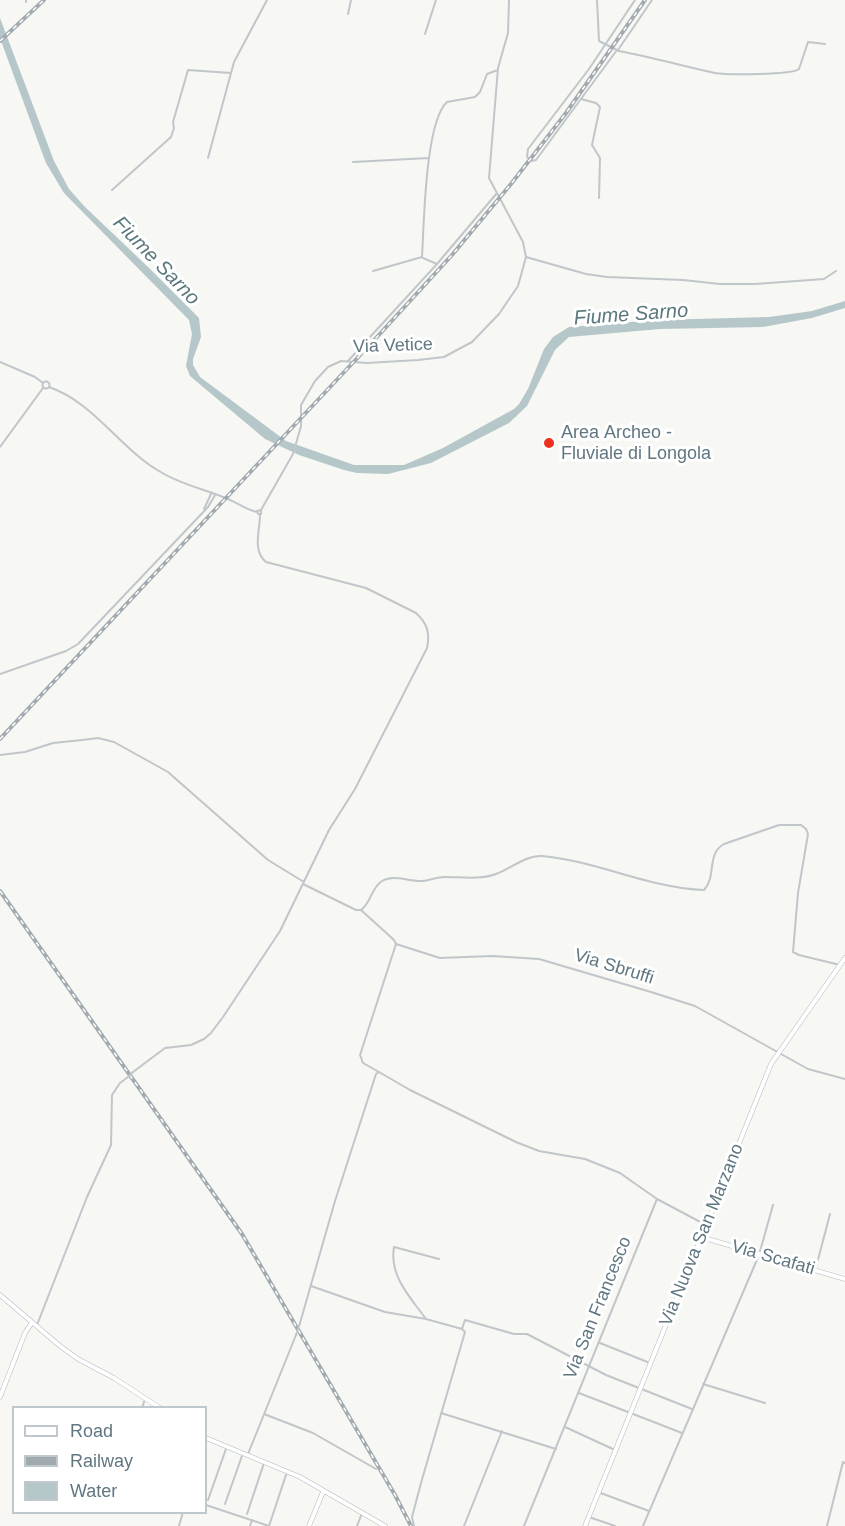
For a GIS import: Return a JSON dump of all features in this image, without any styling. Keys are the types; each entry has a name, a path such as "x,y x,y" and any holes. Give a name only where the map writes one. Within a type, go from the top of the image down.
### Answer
{"main road":[{"name":"Via Nuova San Marzano","path":"585,1526 762,1084 778,1053 845,958"},
{"name":"Via Scafati","path":"701,1237 845,1279"},
{"path":"0,1295 31,1324 78,1359 159,1406"},
{"path":"0,1397 31,1324"},
{"path":"207,1438 288,1471 384,1526"},
{"path":"309,1526 323,1492"}],"street":[{"path":"208,158 231,74 242,44 267,0"},
{"path":"348,14 351,0"},
{"path":"425,34 436,0"},
{"path":"509,0 508,33 498,70 489,178 523,242 526,257 586,274 607,277 720,284 824,279 836,271"},
{"path":"597,0 599,41 605,46 716,73 773,74 797,71 808,42 825,44"},
{"path":"635,0 605,46 528,149 526,157 532,161 536,160 652,0"},
{"path":"112,190 171,137 188,70 231,74"},
{"path":"422,257 429,158 436,121 444,104 475,97 480,92 488,74 498,70"},
{"path":"581,99 600,107 592,145 600,158 599,198"},
{"path":"353,162 429,158"},
{"path":"348,361 437,264 497,193"},
{"path":"373,271 422,257 437,264"},
{"name":"Via Vetice","path":"259,513 293,454 301,426 301,405 315,381 328,367 341,361 418,360 444,357 472,342 499,314 518,286 526,257"},
{"path":"0,362 35,377 43,383 47,382 49,387"},
{"path":"0,447 43,388 43,383"},
{"path":"36,1327 87,1197 111,1144 111,1100 116,1087 165,1048 195,1044 211,1033 280,931 329,830 355,789 392,718 427,648 429,638 427,627 416,614 366,588 262,559 258,550 259,513 158,471 71,397 49,387 43,388"},
{"path":"204,491 207,500"},
{"path":"204,509 207,500 213,494"},
{"path":"0,674 66,651 78,644 204,509 213,494"},
{"path":"0,755 25,752 53,743 98,738 114,742 168,772 268,860 304,883 356,910 364,908 377,885 385,879 421,881 443,877 492,876 532,856 584,863 641,879 704,890 708,886 717,848 778,825 801,825 808,834 798,893 794,952 840,965"},
{"path":"361,910 396,944 360,1055 363,1063 516,1142 539,1151 585,1159 620,1173 657,1199 706,1225"},
{"name":"Via Sbruffi","path":"396,944 440,958 485,956 539,959 694,1006 808,1069 845,1079"},
{"path":"225,1504 296,1335 345,1169 376,1074 379,1072"},
{"name":"Via San Francesco","path":"556,1449 657,1199"},
{"path":"643,1526 759,1255 773,1205"},
{"path":"815,1271 830,1214"},
{"path":"426,1319 405,1291 393,1269 394,1247 439,1259"},
{"path":"311,1286 385,1312 426,1319 462,1329 465,1332 418,1494 412,1517 414,1526"},
{"path":"462,1329 465,1320 514,1334 527,1334 589,1367 692,1410"},
{"path":"599,1343 650,1363"},
{"path":"703,1384 765,1403"},
{"path":"579,1393 682,1433"},
{"path":"142,1406 146,1397"},
{"path":"441,1413 556,1449 524,1526"},
{"path":"264,1414 313,1433 376,1468"},
{"path":"564,1427 615,1450"},
{"path":"464,1526 502,1431"},
{"path":"208,1500 227,1446"},
{"path":"247,1514 265,1462"},
{"path":"827,1526 843,1462 845,1462"},
{"path":"207,1505 269,1526 288,1471"},
{"path":"598,1492 649,1511"},
{"path":"357,1526 362,1514"},
{"path":"589,1517 615,1526"},
{"path":"250,1526 252,1520"}],"water":[{"name":"Fiume Sarno","path":"0,18 54,161 69,189 199,318 201,337 193,365 200,377 286,441 354,465 404,465 443,448 514,409 528,389 544,349 553,337 569,327 657,320 769,317 812,311 845,301 845,308 812,318 763,327 660,329 569,337 555,350 527,406 509,423 431,463 388,474 357,473 299,455 265,439 190,376 186,366 192,334 189,320 64,193 46,163 0,38"}],"railway":[{"path":"0,41 44,0"},
{"path":"0,739 452,255 566,113 645,0"},
{"path":"0,891 242,1234 411,1526"}],"place":[{"name":"Area Archeo - Fluviale di Longola","path":"549,443"}]}
